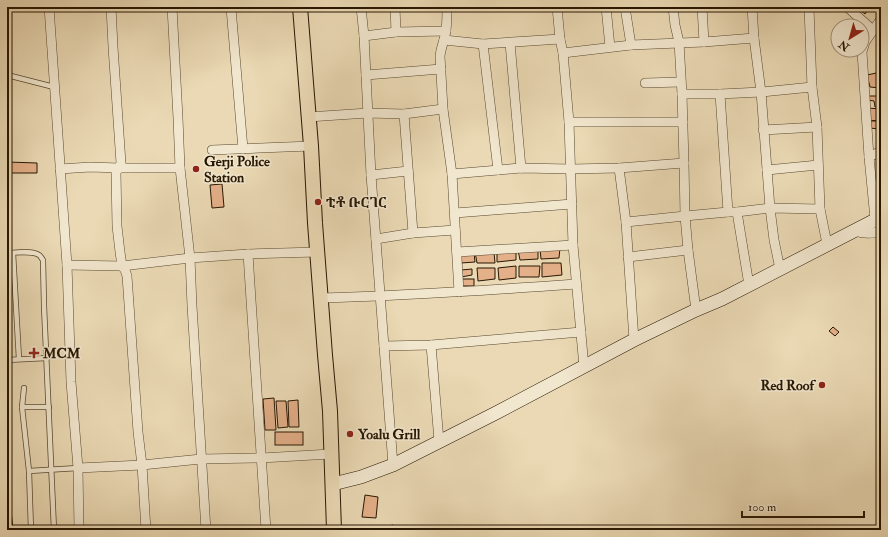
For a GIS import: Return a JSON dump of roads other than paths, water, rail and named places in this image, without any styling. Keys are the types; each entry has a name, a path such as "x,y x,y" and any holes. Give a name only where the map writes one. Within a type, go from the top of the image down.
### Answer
{"main road":[{"path":"300,7 311,146 320,298 330,411 334,530"}],"street":[{"path":"49,7 67,265 71,382 78,468 79,530"},
{"path":"111,7 121,163 116,172 117,226 122,266 127,276 146,530"},
{"path":"172,7 180,168 190,258 206,530"},
{"path":"234,7 243,149"},
{"path":"360,7 364,36 371,175 393,465"},
{"path":"395,7 396,32"},
{"path":"447,7 445,35 440,56 443,109 452,174 459,292"},
{"path":"557,7 569,122 572,169 573,244 584,367"},
{"path":"606,7 610,47"},
{"path":"625,7 631,45"},
{"path":"673,7 678,42 682,94 684,216 696,310"},
{"path":"702,7 704,42"},
{"path":"752,7 754,38 761,92 770,208 774,240 780,269"},
{"path":"809,7 812,87 817,127 820,208 827,244"},
{"path":"847,7 873,30"},
{"path":"333,484 361,477 393,465 494,414 634,340 722,299 827,244 879,222 869,157 862,52 865,42 881,19"},
{"path":"364,36 396,32 445,35 483,44 560,39"},
{"path":"563,54 631,45 754,38"},
{"path":"510,43 521,168"},
{"path":"483,44 498,170"},
{"path":"366,75 441,69"},
{"path":"644,83 681,82"},
{"path":"682,94 761,92 812,87"},
{"path":"720,94 732,212 749,285"},
{"path":"308,117 368,113 404,114 443,109"},
{"path":"404,114 413,233"},
{"path":"569,122 683,122"},
{"path":"763,130 817,127"},
{"path":"212,150 311,146"},
{"path":"869,157 881,151"},
{"path":"452,174 521,168 619,168 684,163"},
{"path":"766,170 818,165"},
{"path":"60,169 90,167 180,168"},
{"path":"619,168 626,222 634,340"},
{"path":"371,175 408,171"},
{"path":"455,213 572,204"},
{"path":"626,222 770,208 820,208"},
{"path":"376,239 413,233 455,230"},
{"path":"457,252 573,244"},
{"path":"628,257 688,250"},
{"path":"67,265 122,266 190,258 248,254 317,252"},
{"path":"248,254 266,530"},
{"path":"320,298 459,292 576,284"},
{"path":"384,346 431,345 581,332"},
{"path":"431,345 439,441"},
{"path":"78,468 142,465 201,459 261,458 331,454"}],"lane":[{"path":"7,75 54,87"},
{"path":"7,253 34,253 40,255 43,260 54,530"},
{"path":"13,253 19,359"},
{"path":"7,360 47,358"},
{"path":"24,388 22,407 28,471 30,530"},
{"path":"22,407 49,407"},
{"path":"28,471 78,468"}],"place":[{"name":"Gerji Police Station","path":"196,169"},
{"name":"ቲቶ ቡርገር","path":"318,202"},
{"name":"MCM","path":"34,353"},
{"name":"Red Roof","path":"822,385"},
{"name":"Yoalu Grill","path":"350,434"}]}
